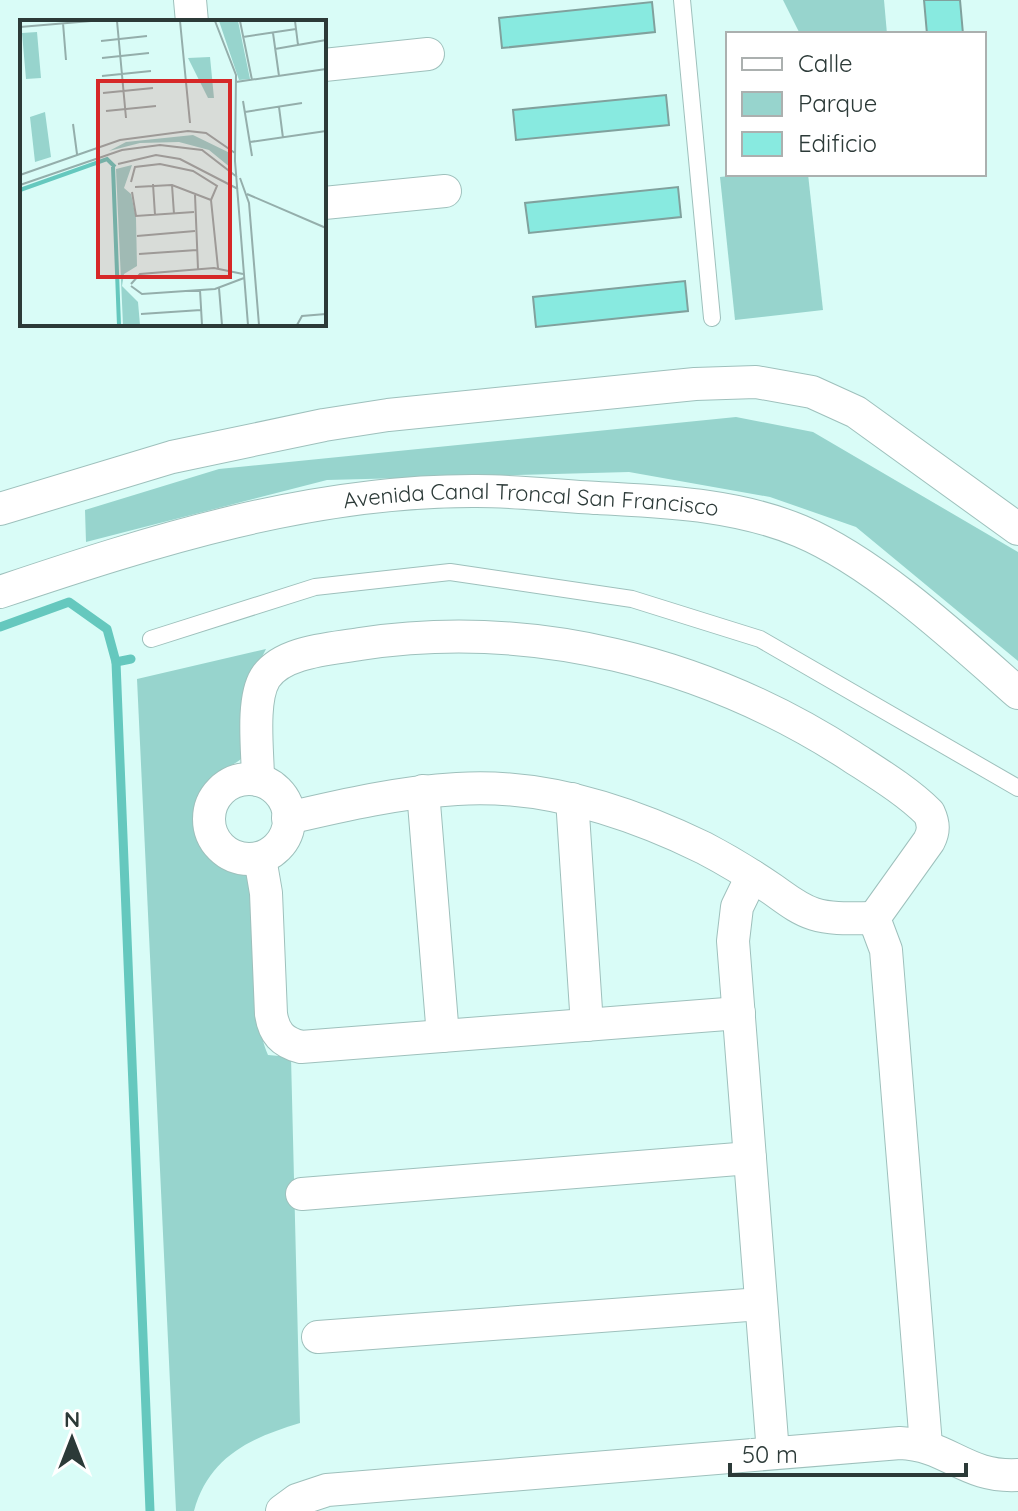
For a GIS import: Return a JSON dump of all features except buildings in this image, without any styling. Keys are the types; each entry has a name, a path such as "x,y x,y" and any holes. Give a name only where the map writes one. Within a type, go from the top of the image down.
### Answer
{"street":[{"path":"190,0 192,20"},
{"path":"326,65 428,54"},
{"path":"326,203 445,191"},
{"path":"0,509 172,457 324,425 388,415 728,382 785,385 845,406 877,424 1018,529"},
{"name":"Avenida Canal Troncal San Francisco","path":"0,592 186,532 320,504 398,495 477,491 705,504 774,521 840,552 924,614 1018,693"},
{"path":"258,780 260,690 273,669 293,658 351,646 430,637 530,640 633,658 683,673 778,713 868,767 929,813 933,822 929,841 874,918"},
{"path":"244,779 258,780 280,793 287,804 288,818 288,831 282,843 273,852 247,860 222,850 209,827 213,801 221,790 244,779"},
{"path":"288,818 348,804 460,788 496,789 572,799 622,813 670,832 752,876 813,914 836,918 874,918"},
{"path":"423,791 443,1036"},
{"path":"572,799 587,1025"},
{"path":"260,858 266,893 273,1026 280,1037 301,1047 739,1013"},
{"path":"752,876 742,893 734,924 773,1453"},
{"path":"874,918 882,936 887,964 926,1445"},
{"path":"302,1194 750,1158"},
{"path":"318,1337 761,1304"},
{"path":"282,1511 297,1500 327,1490 900,1443 926,1445 976,1471 991,1475 1018,1475"}],"lane":[{"path":"682,0 712,318"},
{"path":"151,639 315,587 450,572 632,599 760,639 1018,788"}],"green space":[{"path":"783,0 884,0 887,32 799,32"},
{"path":"808,176 823,310 735,320 720,177"},
{"path":"736,417 813,432 1018,552 1018,661 856,527 770,497 629,472 327,480 86,542 85,510 219,469"},
{"path":"266,649 251,679 245,755 212,780 203,797 201,814 206,842 254,873 255,991 262,1036 268,1055 291,1057 300,1423 264,1435 234,1452 210,1477 194,1511 176,1511 137,679"}],"waterway":[{"path":"0,627 69,602 107,629 116,662 131,659"},
{"path":"116,662 150,1511"}]}
